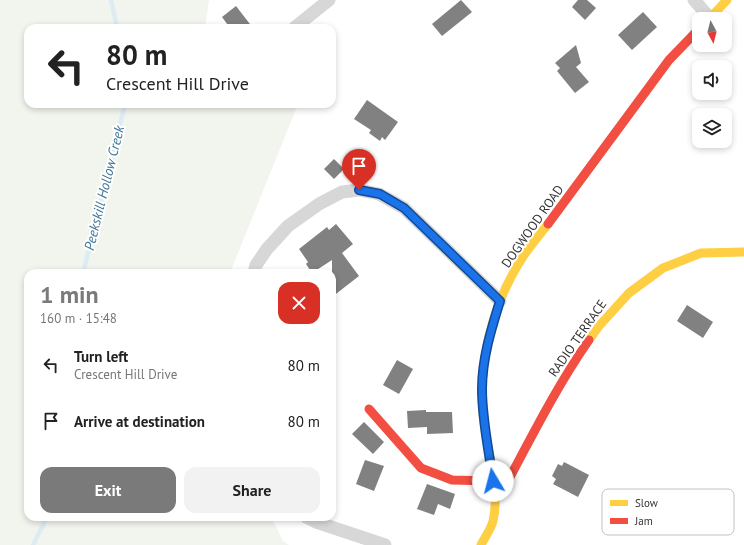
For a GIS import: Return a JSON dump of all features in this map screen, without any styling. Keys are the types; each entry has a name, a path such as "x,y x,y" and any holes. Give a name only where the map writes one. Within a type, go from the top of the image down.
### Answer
{"street":[{"path":"299,24 329,0"},
{"path":"694,0 703,12"},
{"path":"716,12 727,0"},
{"name":"DOGWOOD ROAD","path":"481,545 493,522 496,502 483,413 482,388 489,336 500,301 519,263 669,60 692,36"},
{"path":"255,269 267,248 288,226 319,204 342,192 359,190 380,194 404,208 500,301"},
{"name":"RADIO TERRACE","path":"493,481 510,477 569,367 612,309 648,275 680,258 703,252 732,250 744,252"},
{"path":"369,410 421,468 452,480 493,481"},
{"path":"314,521 385,545"}],"shaded area":[{"path":"0,0 209,0 206,24 24,24 24,108 296,108 232,269 24,269 24,521 273,521 283,541 289,545 0,545"}],"building":[{"path":"461,0 472,12 442,36 432,24"},
{"path":"578,0 587,0 596,8 585,20 572,7"},
{"path":"236,6 250,24 227,24 222,17"},
{"path":"643,12 657,27 632,50 618,35"},
{"path":"576,45 581,63 576,67 589,82 575,93 557,71 560,68 555,63"},
{"path":"367,100 398,122 385,140 382,137 380,141 369,133 371,130 354,119"},
{"path":"334,159 344,169 334,179 324,169"},
{"path":"336,224 353,244 342,253 359,276 336,294 336,269 332,269 332,260 318,269 309,269 306,264 308,262 299,249 327,227 329,230"},
{"path":"687,305 713,322 703,338 677,321"},
{"path":"397,360 413,369 399,394 383,385"},
{"path":"426,410 426,412 452,412 453,433 427,434 427,427 408,428 407,411"},
{"path":"364,422 384,442 373,454 352,434"},
{"path":"365,460 384,466 374,491 356,484"},
{"path":"564,462 589,475 578,497 553,484 556,479 552,476 558,464 562,466"},
{"path":"427,484 455,494 450,509 438,504 434,515 417,509"}],"waterway":[{"name":"Peekskill Hollow Creek","path":"111,0 116,24"},
{"name":"Peekskill Hollow Creek","path":"84,269 124,108"},
{"name":"Peekskill Hollow Creek","path":"33,545 45,521"}],"traffic: slow":[{"path":"716,12 727,0"},
{"path":"481,545 492,524 495,508 494,481 484,425 482,393 483,373 489,335 501,298 519,263 548,224"},
{"path":"589,340 599,326 629,293 663,268 701,253 744,252"}],"traffic: jam":[{"path":"548,224 669,60 692,36"},
{"path":"369,409 421,468 452,480 493,481 510,477 557,390 589,340"}],"route":[{"path":"359,190 380,194 404,208 500,301 489,336 484,364 482,388 483,413 493,481"}]}
